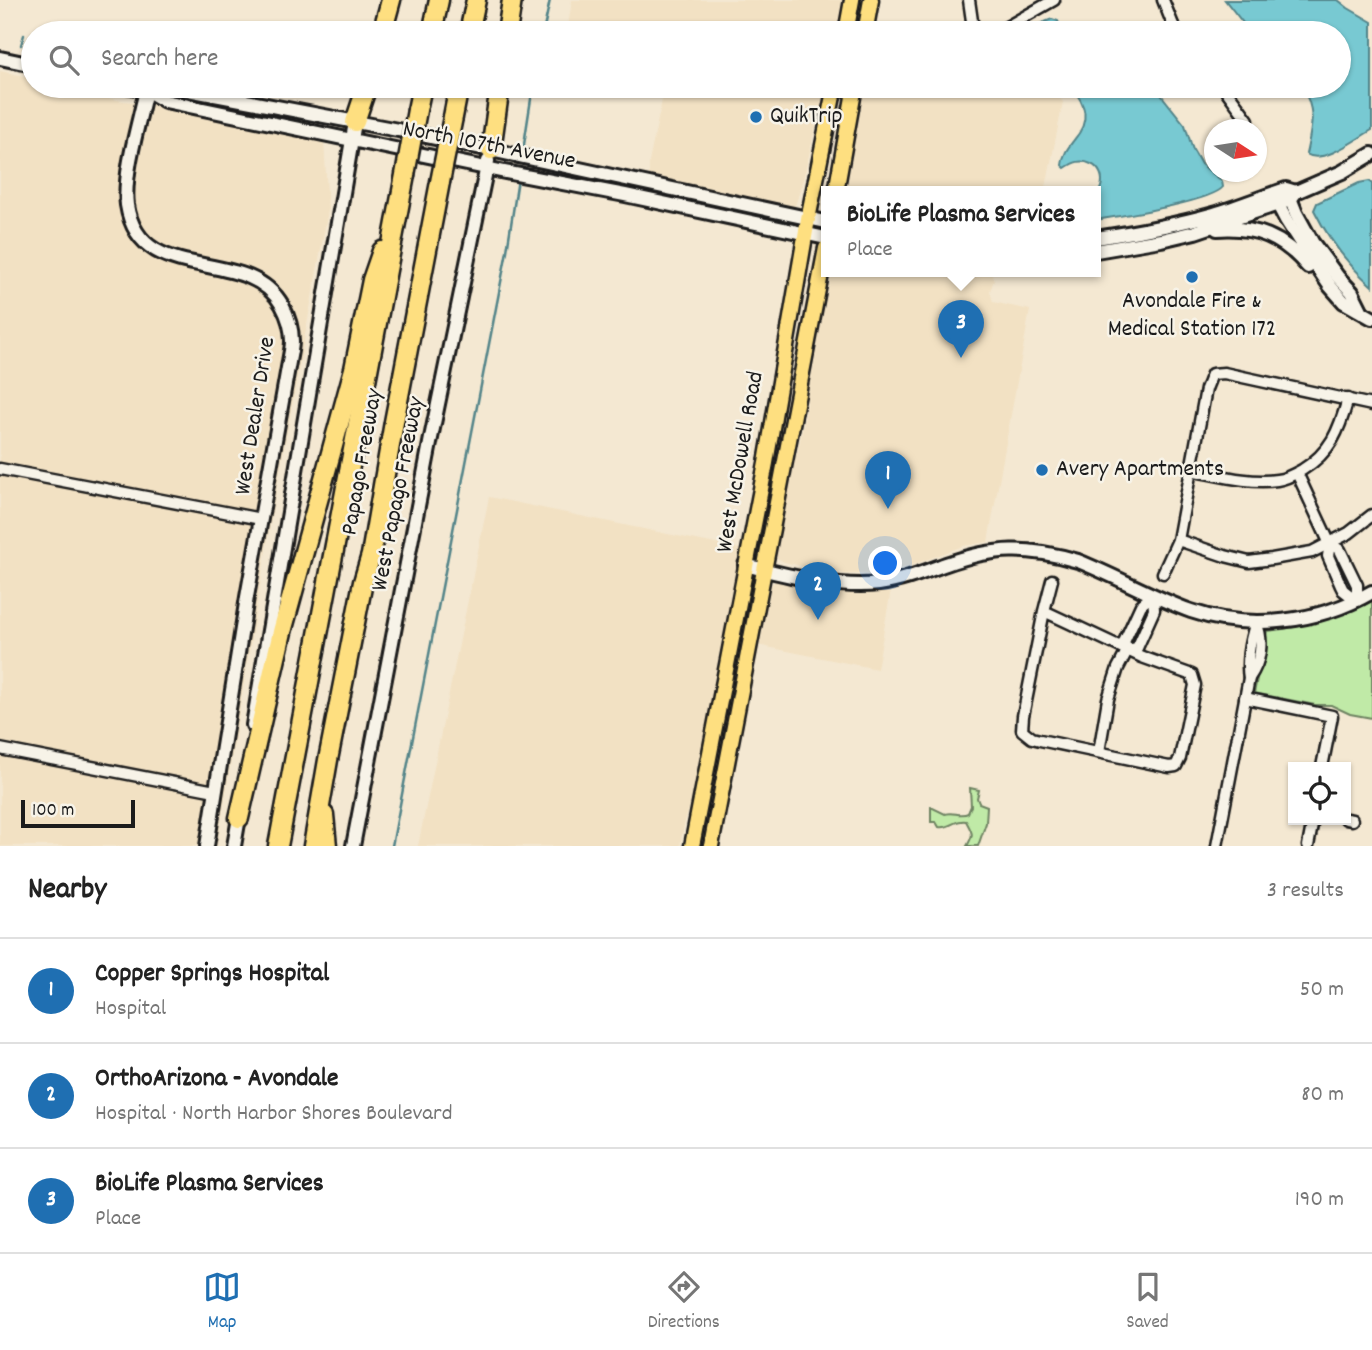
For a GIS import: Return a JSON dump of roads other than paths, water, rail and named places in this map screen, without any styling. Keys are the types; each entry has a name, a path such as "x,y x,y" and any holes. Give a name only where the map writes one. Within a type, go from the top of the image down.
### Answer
{"highway":[{"path":"385,21 391,0"},
{"path":"435,21 439,0"},
{"path":"472,21 476,0"},
{"path":"509,21 512,0"},
{"path":"355,122 363,98"},
{"name":"Papago Freeway","path":"278,846 420,98"},
{"name":"Papago Freeway","path":"313,846 363,582 372,555 394,422 457,98"},
{"path":"489,159 498,98"},
{"path":"239,818 282,632 354,369 372,280 400,202"},
{"path":"322,798 327,846"}],"main road":[{"path":"848,21 852,0"},
{"path":"868,21 872,0"},
{"path":"0,58 21,62"},
{"name":"West Dealer Drive","path":"144,98 126,184 127,204 134,227 151,248 163,255 244,274 264,285 279,300 289,321 292,341 206,846"},
{"name":"North 107th Avenue","path":"160,98 351,140 489,159 511,154 821,221"},
{"name":"North 107th Avenue","path":"230,98 355,122 489,159 505,172 821,237"},
{"name":"West McDowell Road","path":"692,846 833,98"},
{"path":"837,186 853,98"},
{"path":"234,846 355,122"},
{"path":"1195,232 1335,175 1372,154"},
{"name":"West Papago Freeway","path":"353,846 428,451 489,159"},
{"path":"576,185 583,181 651,192 663,187"},
{"path":"1101,250 1160,234 1215,213 1284,196"},
{"path":"1284,196 1302,245 1330,286 1344,302 1366,314"},
{"path":"1284,196 1312,242 1366,314"},
{"path":"660,203 668,197 702,202 717,200"},
{"path":"1101,238 1238,228 1251,230 1273,237 1292,250 1317,278 1330,286"},
{"name":"West McDowell Road","path":"711,846 821,274"},
{"path":"745,565 822,581 873,584 914,576 985,552 1025,550 1077,561 1205,615 1256,622 1325,612 1357,601 1372,592"}],"street":[{"path":"969,0 972,21"},
{"path":"1017,21 1054,0"},
{"path":"1163,0 1171,21"},
{"path":"1232,98 1247,119"},
{"path":"1163,573 1178,540 1206,389 1212,374 1224,373 1372,405"},
{"path":"1190,470 1266,481 1279,480 1297,473 1322,455 1331,443 1339,430 1348,399"},
{"path":"0,469 261,519"},
{"path":"1297,473 1330,544 1340,550 1349,567 1357,585 1357,601"},
{"path":"1178,540 1249,562 1312,552 1357,528 1372,515"},
{"path":"1330,544 1328,556 1343,590 1357,601"},
{"path":"1336,573 1349,567"},
{"path":"1044,611 1127,651 1192,675 1195,685 1176,766 1169,768 1040,740 1022,730 1023,716 1044,611 1052,580"},
{"path":"1127,651 1124,642 1132,624 1141,605 1153,595"},
{"path":"1098,752 1108,699 1118,668 1127,651 1137,648 1154,610 1153,595"},
{"path":"1217,846 1249,678 1247,666 1256,622"},
{"path":"1132,624 1145,630"},
{"path":"1245,698 1332,716 1323,762"},
{"path":"0,749 215,791"},
{"path":"1308,846 1311,825"}],"water":[{"path":"1225,0 1338,0 1372,22 1372,130 1330,154 1306,154 1311,127 1311,111 1307,98 1351,98 1351,21 1242,21"},
{"path":"1079,98 1164,98 1185,125 1193,150 1204,166 1204,182 1222,182 1223,187 1215,193 1184,203 1101,219 1102,177 1099,171 1081,161 1065,168 1062,165 1065,154 1083,126 1083,106"},
{"path":"1369,181 1372,183 1372,286 1339,251 1314,210 1317,203"}],"waterway":[{"path":"546,21 550,0"},
{"path":"523,151 531,98"},
{"path":"392,846 507,251 518,179"}],"place":[{"name":"QuikTrip","path":"756,117"},
{"name":"Avondale Fire & Medical Station 172","path":"1192,277"},
{"name":"BioLife Plasma Services","path":"961,358"},
{"name":"Avery Apartments","path":"1042,470"},
{"name":"Copper Springs Hospital","path":"888,509"},
{"name":"OrthoArizona - Avondale","path":"818,620"}]}
